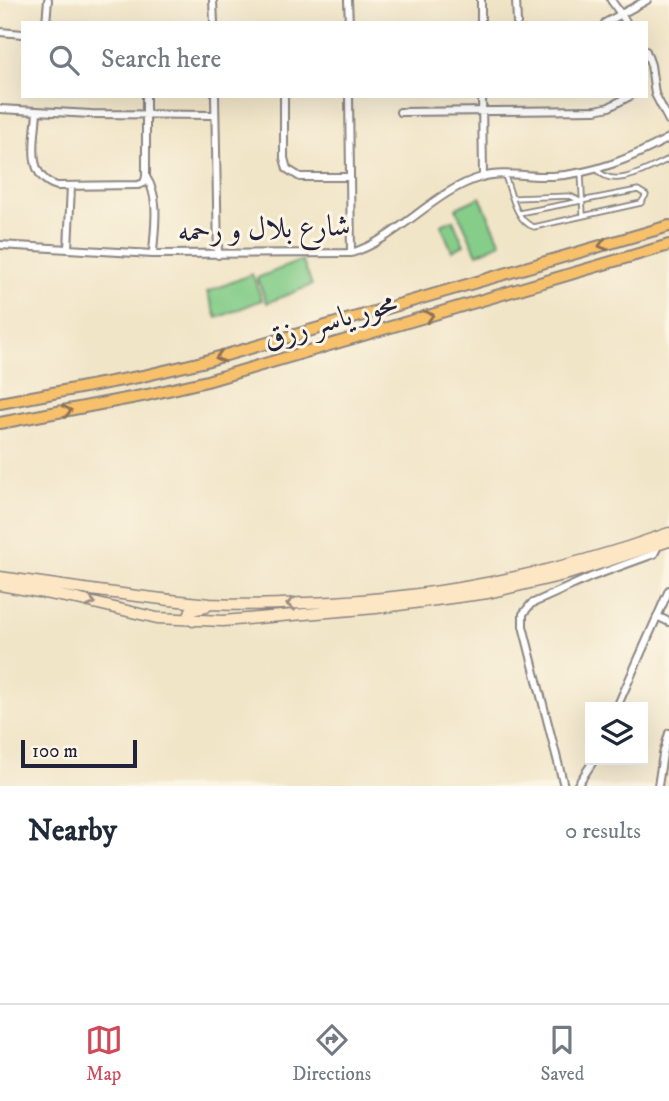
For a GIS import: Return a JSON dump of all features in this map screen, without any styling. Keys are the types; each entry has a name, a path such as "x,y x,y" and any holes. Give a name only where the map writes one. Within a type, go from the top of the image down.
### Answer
{"main road":[{"name":"محور ياسر رزق","path":"0,403 144,376 202,362 669,226"},
{"name":"محور ياسر رزق","path":"0,423 148,396 207,381 669,245"}],"street":[{"path":"46,21 48,0"},
{"path":"213,0 214,21"},
{"path":"348,0 349,21"},
{"path":"481,0 481,21"},
{"path":"516,0 517,21"},
{"path":"611,0 626,21"},
{"path":"609,21 648,0"},
{"path":"0,32 21,34"},
{"path":"648,57 651,65 650,84 669,121"},
{"path":"37,111 35,168 46,181 57,186 138,185 144,183 146,177 146,98"},
{"path":"215,98 218,255"},
{"path":"284,98 284,158 287,169 300,177 350,177"},
{"path":"349,98 351,253"},
{"path":"482,98 483,177"},
{"path":"400,112 596,110 626,98"},
{"path":"0,109 215,115"},
{"name":"شارع بلال و رحمه","path":"0,245 153,254 351,253 369,246 435,201 483,177 556,176 597,169 629,158 669,138"},
{"path":"146,177 154,195 153,254"},
{"path":"68,249 71,186"},
{"path":"0,576 110,593 213,604 341,602 442,591 499,581 567,564 669,533"},
{"path":"564,786 523,626 523,614 530,604 589,572 665,543"},
{"path":"0,585 77,599 157,618 193,621 233,620 420,603 589,572"},
{"path":"619,702 669,590"},
{"path":"193,621 189,617 191,610 213,604"},
{"path":"657,616 669,622"},
{"path":"658,786 669,733"},
{"path":"577,786 591,765"}],"lane":[{"path":"597,169 606,178 618,179 669,159"},
{"path":"581,172 583,216"},
{"path":"505,176 519,213 525,223 534,227 641,203 646,195 638,190 519,213"},
{"path":"513,198 570,196 581,201"}],"green space":[{"path":"480,197 501,243 477,254 456,208"},
{"path":"453,220 464,245 452,251 441,225"},
{"path":"302,260 312,285 267,303 257,278"},
{"path":"252,274 262,300 217,318 207,292"}]}
